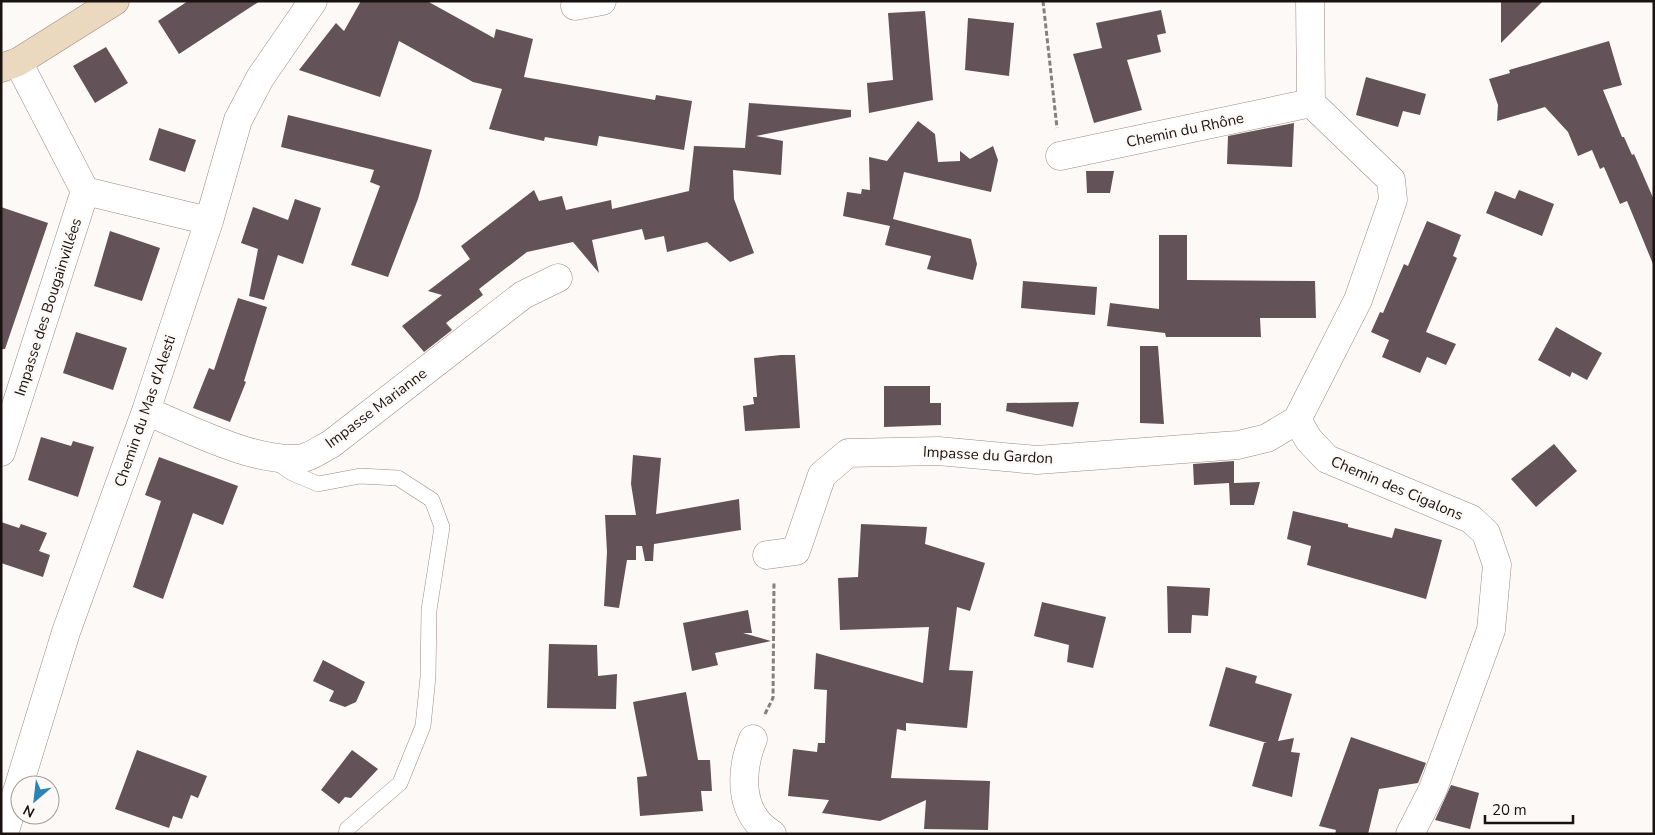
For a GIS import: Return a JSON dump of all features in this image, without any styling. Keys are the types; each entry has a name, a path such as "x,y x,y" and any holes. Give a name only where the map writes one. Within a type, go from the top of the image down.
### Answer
{"street":[{"path":"115,1 10,65 85,191 210,221"},
{"name":"Chemin du Mas d'Alesti","path":"4,834 66,632 146,411 210,221 238,120 260,78 313,1"},
{"path":"575,6 602,1"},
{"path":"1297,420 1358,300 1393,200 1391,180 1311,103 1310,1"},
{"name":"Chemin du Rhône","path":"1060,156 1311,103"},
{"name":"Impasse des Bougainvillées","path":"1,452 85,191"},
{"name":"Impasse Marianne","path":"146,411 227,445 268,457 304,458 331,444 523,295 558,278"},
{"name":"Impasse du Gardon","path":"767,555 796,551 822,475 848,453 938,451 1037,460 1238,445 1267,438 1297,420"},
{"name":"Chemin des Cigalons","path":"1297,420 1309,440 1327,459 1470,519 1486,533 1497,565 1490,630 1433,790 1410,834"},
{"path":"753,739 745,758 744,798 760,827 772,834"}],"lane":[{"path":"268,457 292,473 318,484 360,476 398,478 432,500 442,527 429,610 428,677 423,726 400,783 347,829 346,834"}],"path":[{"path":"1044,1 1060,156"},
{"path":"753,739 773,698 774,578 767,555"}],"building":[{"path":"188,1 260,1 179,54 158,21"},
{"path":"361,1 427,1 494,38 496,29 533,39 524,77 655,100 656,95 692,101 684,150 599,136 597,146 545,137 544,141 489,129 502,89 473,82 399,41 380,97 299,70 336,23 344,31"},
{"path":"1501,1 1543,1 1501,43"},
{"path":"1161,10 1166,33 1157,35 1161,52 1127,60 1142,110 1094,123 1073,54 1102,48 1096,23"},
{"path":"925,11 933,100 869,113 867,83 893,80 888,13"},
{"path":"968,18 1014,23 1009,76 965,70"},
{"path":"1609,41 1622,85 1603,90 1622,137 1624,137 1632,155 1634,154 1654,200 1653,264 1627,201 1620,204 1604,167 1600,169 1592,150 1578,156 1568,132 1545,107 1497,121 1498,105 1489,79 1510,73 1509,70"},
{"path":"106,47 128,83 95,103 73,66"},
{"path":"1366,77 1426,94 1420,115 1403,111 1398,127 1356,115"},
{"path":"749,103 851,110 851,117 756,136 783,141 781,175 733,170 734,199 754,253 730,262 707,242 667,252 664,236 645,240 642,229 592,240 599,273 573,242 527,252 479,289 483,295 446,323 452,330 424,352 402,326 442,295 428,291 470,259 461,246 534,190 539,201 562,196 566,210 611,200 612,209 689,191 694,146 745,148"},
{"path":"288,115 432,150 418,199 388,277 351,265 380,186 370,182 374,170 281,147"},
{"path":"918,121 935,134 938,162 960,161 960,151 970,159 993,146 998,160 991,192 904,172 893,219 971,239 977,264 973,280 927,269 931,256 885,245 890,226 843,216 847,192 861,194 862,189 870,190 869,157 887,161"},
{"path":"1294,123 1292,167 1227,164 1228,136"},
{"path":"159,128 196,140 185,172 149,160"},
{"path":"1086,171 1114,171 1110,193 1087,193"},
{"path":"1519,190 1554,204 1542,236 1486,213 1495,191 1515,199"},
{"path":"295,199 321,208 303,264 278,255 264,300 249,296 258,249 241,243 253,207 288,220"},
{"path":"1,207 48,223 5,349 1,349"},
{"path":"1427,221 1461,235 1453,256 1457,258 1426,332 1456,344 1446,365 1427,357 1420,373 1382,357 1389,340 1371,332 1380,312 1383,313 1404,264 1408,266"},
{"path":"110,231 160,248 142,301 94,286"},
{"path":"1159,235 1187,235 1187,280 1315,281 1316,318 1260,318 1261,337 1166,337 1165,333 1107,326 1110,303 1159,309"},
{"path":"1023,281 1097,287 1095,315 1021,308"},
{"path":"238,298 267,307 244,381 246,382 230,422 193,408 209,368 214,370"},
{"path":"1556,327 1602,353 1587,380 1572,372 1570,377 1538,360"},
{"path":"76,332 127,348 113,390 63,373"},
{"path":"1140,346 1158,346 1164,424 1140,423"},
{"path":"795,355 800,428 745,431 743,406 754,404 753,397 757,397 754,358"},
{"path":"884,386 930,386 930,403 941,403 941,425 884,427"},
{"path":"1079,402 1073,427 1006,411 1007,403"},
{"path":"41,437 71,446 73,441 94,447 78,497 28,480"},
{"path":"1554,444 1577,471 1536,507 1511,479"},
{"path":"633,455 661,458 656,514 739,499 741,530 654,544 653,561 645,561 642,546 636,546 636,560 627,560 619,608 604,606 607,552 605,515 636,515 631,484"},
{"path":"159,457 238,486 223,525 193,513 163,599 133,587 161,501 145,495"},
{"path":"1234,461 1234,483 1260,482 1254,505 1230,505 1229,483 1194,485 1193,464"},
{"path":"1293,511 1348,524 1348,527 1392,538 1395,528 1442,540 1426,599 1307,565 1311,546 1287,539"},
{"path":"1,522 19,528 21,524 47,533 39,551 50,555 43,577 1,563"},
{"path":"861,524 927,527 925,544 985,563 970,611 957,607 949,670 973,671 967,728 906,723 906,731 897,729 891,778 990,781 988,830 924,829 926,800 880,821 822,813 829,800 788,796 793,749 817,752 818,743 825,743 827,690 814,689 816,653 923,683 929,627 840,630 838,578 858,577"},
{"path":"1167,586 1210,588 1208,616 1192,615 1191,633 1168,633"},
{"path":"1042,602 1106,617 1093,668 1067,662 1069,645 1034,636"},
{"path":"748,610 752,633 743,633 771,641 715,653 718,665 692,671 683,623"},
{"path":"549,644 597,645 598,676 617,674 616,709 547,708"},
{"path":"323,660 365,682 356,702 345,707 329,701 334,691 313,681"},
{"path":"1226,667 1257,676 1255,683 1292,694 1278,741 1294,738 1291,752 1300,753 1292,797 1252,786 1264,743 1267,743 1209,726"},
{"path":"686,692 698,760 710,760 712,791 701,791 703,811 640,816 637,777 647,776 633,702"},
{"path":"1351,737 1426,763 1418,783 1379,789 1368,834 1335,834 1336,830 1319,826"},
{"path":"137,750 207,776 198,798 191,795 182,819 173,816 169,828 115,809"},
{"path":"352,750 378,769 351,798 345,797 339,804 321,790"},
{"path":"1451,785 1479,793 1470,829 1435,820"}]}
